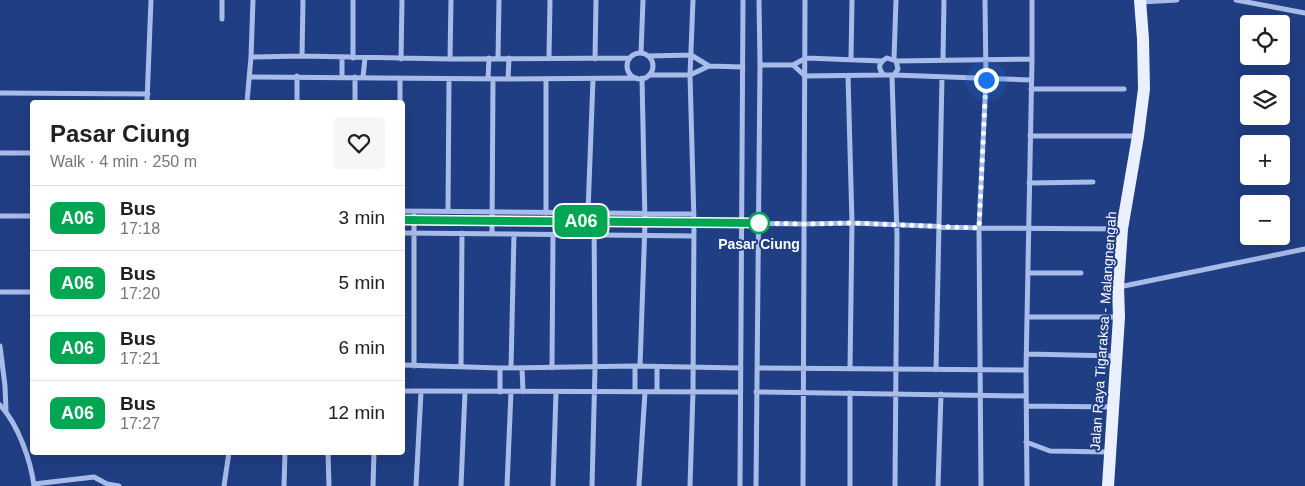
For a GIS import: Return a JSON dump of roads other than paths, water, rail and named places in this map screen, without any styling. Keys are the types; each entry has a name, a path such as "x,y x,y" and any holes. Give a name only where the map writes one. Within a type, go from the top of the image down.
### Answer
{"main road":[{"name":"Jalan Raya Tigaraksa - Malangnengah","path":"1108,486 1117,356 1118,287 1122,229 1138,136 1144,72 1140,1"}],"street":[{"path":"147,100 151,0"},
{"path":"222,0 222,19"},
{"path":"246,100 253,0"},
{"path":"302,56 303,0"},
{"path":"353,0 353,58"},
{"path":"401,58 402,0"},
{"path":"450,59 451,0"},
{"path":"498,58 499,0"},
{"path":"549,58 550,0"},
{"path":"596,0 596,59"},
{"path":"641,53 643,0"},
{"path":"690,486 693,391 694,222 690,75 693,0"},
{"path":"740,486 739,368 743,0"},
{"path":"756,486 759,0"},
{"path":"802,486 805,0"},
{"path":"851,58 852,0"},
{"path":"895,486 896,225 893,76 898,69 895,60 896,0"},
{"path":"943,60 944,0"},
{"path":"981,486 979,228 986,80 985,0"},
{"path":"1027,486 1026,370 1032,0"},
{"path":"1140,1 1177,0"},
{"path":"1236,0 1305,13"},
{"path":"639,78 631,75 628,70 627,64 634,54 641,53 648,56 691,56 709,66"},
{"path":"648,56 652,60 653,65 649,75"},
{"path":"250,57 630,58"},
{"path":"342,58 342,77"},
{"path":"363,77 365,58"},
{"path":"489,58 492,233"},
{"path":"508,80 509,58"},
{"path":"760,65 793,65 806,58 851,58 882,61 888,58 895,60 986,61 1032,59"},
{"path":"882,61 879,68 884,75"},
{"path":"793,65 805,76 884,75 986,80 1032,80"},
{"path":"249,77 593,79 639,78 649,75 690,75 709,66 743,67"},
{"path":"297,76 297,100"},
{"path":"848,76 852,223 850,369"},
{"path":"355,100 356,77"},
{"path":"936,370 942,77"},
{"path":"400,78 400,100"},
{"path":"635,392 645,222 639,78"},
{"path":"448,211 449,79"},
{"path":"546,79 546,213"},
{"path":"588,212 593,79"},
{"path":"1031,89 1124,89"},
{"path":"0,93 148,94"},
{"path":"1030,136 1138,136"},
{"path":"0,152 30,153"},
{"path":"1029,183 1093,182"},
{"path":"405,211 693,214"},
{"path":"414,211 414,366"},
{"path":"592,486 595,368 594,212"},
{"path":"0,216 30,216"},
{"path":"405,220 852,223 979,228 1122,229"},
{"path":"405,233 694,236"},
{"path":"461,367 462,233"},
{"path":"511,368 514,234"},
{"path":"552,368 553,234"},
{"path":"1118,287 1305,250"},
{"path":"1028,273 1081,273"},
{"path":"0,292 30,292"},
{"path":"1028,318 1119,317"},
{"path":"0,346 6,412"},
{"path":"1027,354 1117,356"},
{"path":"405,365 500,368 638,366 739,368"},
{"path":"657,367 657,391"},
{"path":"500,368 500,392"},
{"path":"522,368 523,392"},
{"path":"757,368 1026,370"},
{"path":"405,391 739,392"},
{"path":"416,486 421,392"},
{"path":"461,486 465,392"},
{"path":"507,486 511,392"},
{"path":"553,486 556,392"},
{"path":"639,486 645,392"},
{"path":"756,392 1026,396"},
{"path":"850,392 850,486"},
{"path":"938,486 941,394"},
{"path":"0,406 15,426 32,471 34,485 94,477 107,484 119,486"},
{"path":"1026,406 1114,407"},
{"path":"1026,442 1050,450 1110,452"},
{"path":"224,486 229,455"},
{"path":"284,486 285,455"},
{"path":"328,455 329,486"},
{"path":"373,486 374,455"}],"place":[{"name":"Pasar Ciung","path":"759,223"}]}
